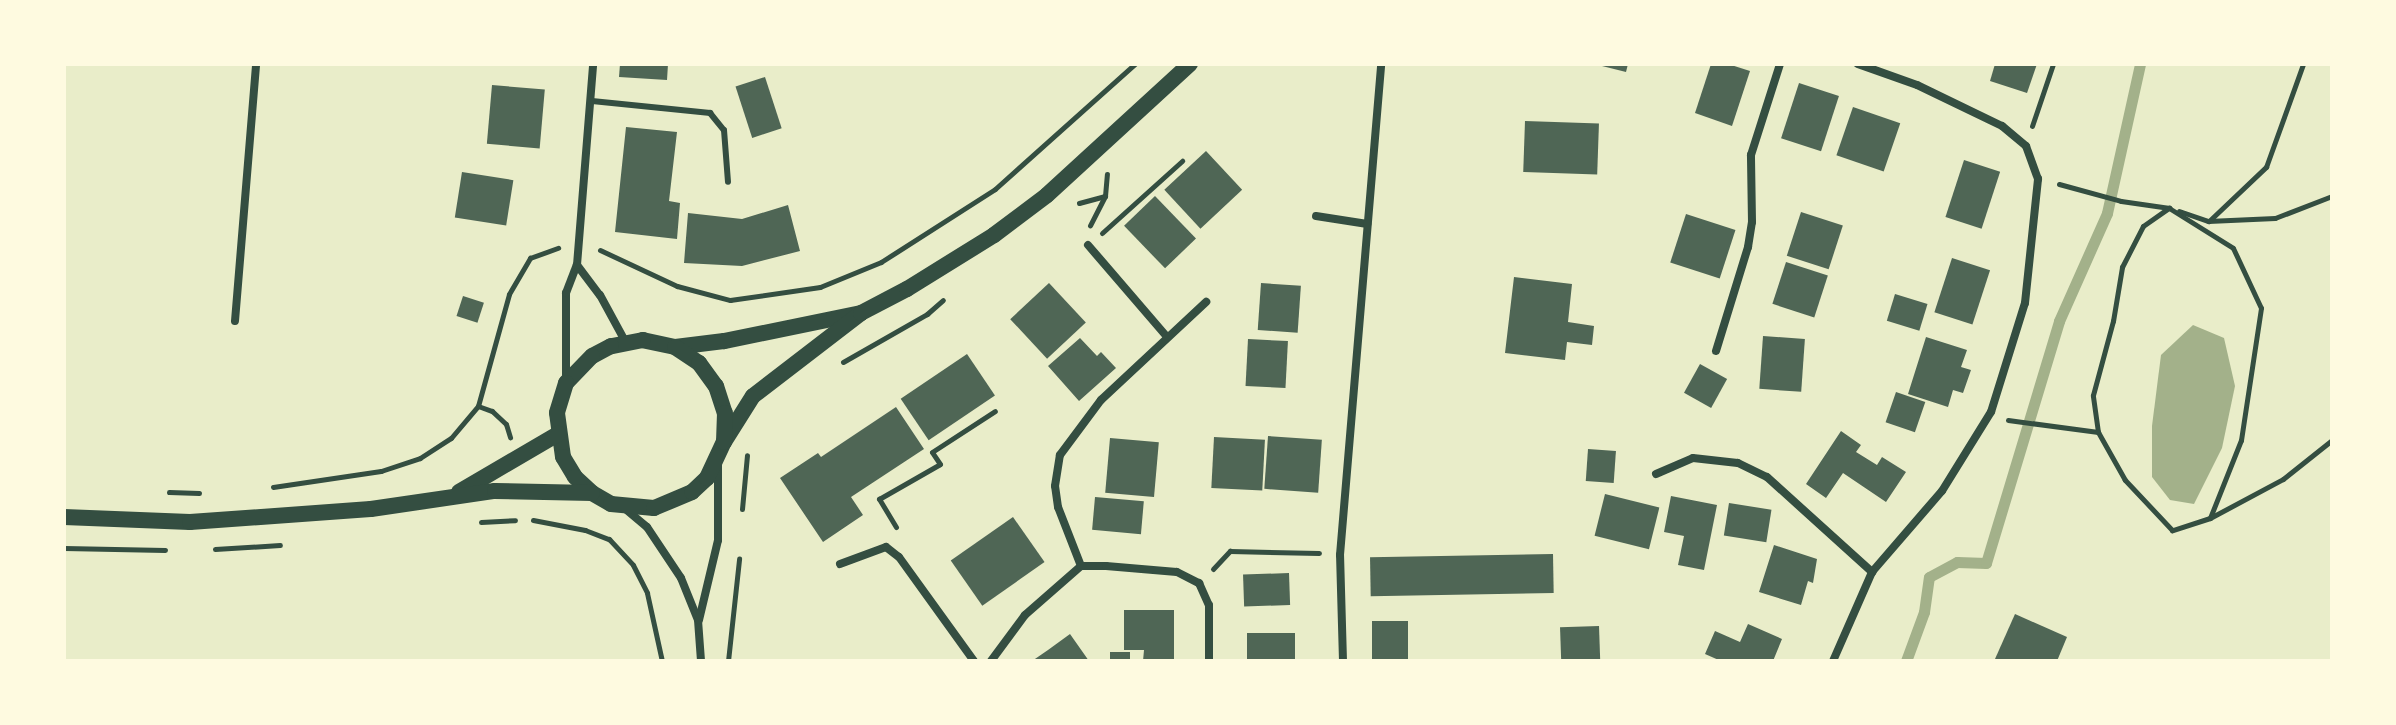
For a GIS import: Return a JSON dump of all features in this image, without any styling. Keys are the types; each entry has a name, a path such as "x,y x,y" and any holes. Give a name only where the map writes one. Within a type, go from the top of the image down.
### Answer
{"main road":[{"path":"724,442 725,413 716,386 699,363 675,347 643,340 625,341 592,356 566,383 557,413 563,457 575,477 592,493 622,506 654,508 675,502 692,492 718,461 724,442 753,396 861,313 907,289 994,235 1047,195 1190,64"},
{"path":"675,347 861,313"},
{"path":"455,494 558,434"},
{"path":"64,517 190,522 371,509 455,494 495,491 592,493"}],"street":[{"path":"235,321 256,64"},
{"path":"566,383 566,293 577,265 593,64"},
{"path":"1343,661 1340,555 1381,64"},
{"path":"1716,351 1748,247 1752,222 1751,155 1780,64"},
{"path":"1833,661 1872,572 1942,491 1991,412 2025,303 2038,179 2036,166 2026,146 1973,109 1858,64"},
{"path":"1316,216 1367,224"},
{"path":"1088,245 1167,337"},
{"path":"577,265 600,295 625,341"},
{"path":"1081,566 1058,507 1055,486 1060,455 1101,400 1206,302"},
{"path":"1656,474 1693,458 1738,463 1767,477 1872,572"},
{"path":"701,661 698,620 718,540 718,461"},
{"path":"622,506 647,527 668,556 698,620"},
{"path":"840,564 886,547 899,557 974,661"},
{"path":"991,661 1025,615 1081,566 1144,567 1189,576 1199,583 1209,605 1209,661"}],"lane":[{"path":"592,101 710,113 724,130 728,182"}],"path":[{"path":"597,249 677,286 730,300 820,287 881,262 995,189 1135,64"},
{"path":"2026,146 2053,64"},
{"path":"2208,221 2266,167 2303,64"},
{"path":"1088,245 1182,161"},
{"path":"2036,166 2057,184 2121,201 2169,208 2208,221 2275,218 2332,196"},
{"path":"1064,207 1105,196 1090,223 1088,245"},
{"path":"2169,208 2143,226 2122,267 2113,321 2093,395 2098,432 2125,480 2172,530 2210,518 2283,479 2332,440"},
{"path":"2169,208 2233,248 2261,308 2241,440 2210,518"},
{"path":"261,488 381,471 420,458 451,438 478,406 509,294 530,258 560,248"},
{"path":"886,547 899,530 879,499 940,464 932,452 995,411"},
{"path":"2013,421 2098,432"},
{"path":"156,492 204,493"},
{"path":"728,661 740,543"},
{"path":"1199,583 1230,551 1321,553"},
{"path":"633,565 647,593 662,661"}],"shaded area":[{"path":"2193,325 2224,338 2235,386 2222,448 2194,504 2170,500 2152,477 2152,426 2161,355"}],"building":[{"path":"620,64 668,64 667,80 619,77"},
{"path":"1594,64 1628,64 1626,72"},
{"path":"1711,64 1728,64 1750,71 1732,126 1695,113"},
{"path":"1995,64 2037,64 2027,93 1990,81"},
{"path":"765,77 782,128 752,138 736,87"},
{"path":"1799,83 1839,96 1821,151 1781,138"},
{"path":"492,85 545,90 540,148 487,144"},
{"path":"1853,107 1900,123 1884,171 1836,155"},
{"path":"1525,121 1599,124 1597,175 1523,172"},
{"path":"626,127 677,132 669,201 680,203 677,239 615,232"},
{"path":"1206,151 1242,190 1200,229 1164,190"},
{"path":"1964,160 2000,172 1982,229 1945,217"},
{"path":"462,172 513,180 506,226 455,217"},
{"path":"1155,196 1196,238 1165,268 1124,226"},
{"path":"788,205 800,251 742,266 684,263 688,213 742,219"},
{"path":"1801,212 1843,226 1829,269 1787,256"},
{"path":"1686,214 1735,230 1720,279 1670,263"},
{"path":"1952,258 1990,270 1972,325 1934,312"},
{"path":"1786,262 1828,276 1814,317 1772,304"},
{"path":"1514,277 1572,284 1568,322 1594,326 1592,345 1567,342 1565,360 1505,353"},
{"path":"1049,283 1086,322 1047,359 1010,319"},
{"path":"1261,283 1301,286 1298,333 1258,330"},
{"path":"1895,294 1928,304 1919,331 1887,321"},
{"path":"463,296 484,303 477,323 457,316"},
{"path":"1763,336 1805,339 1801,392 1759,389"},
{"path":"1926,337 1967,350 1961,367 1971,370 1963,393 1953,390 1948,407 1908,394"},
{"path":"1080,338 1097,356 1101,352 1116,368 1079,401 1048,366"},
{"path":"1248,339 1288,341 1285,388 1246,386"},
{"path":"967,354 995,395 929,440 901,399"},
{"path":"1700,364 1727,379 1711,408 1684,393"},
{"path":"1896,392 1925,402 1915,432 1886,422"},
{"path":"896,407 924,449 851,497 863,515 823,542 780,478 818,453 821,457"},
{"path":"1841,431 1861,445 1856,452 1877,465 1882,457 1906,472 1886,502 1843,473 1826,498 1806,484"},
{"path":"1268,436 1322,440 1318,493 1264,489"},
{"path":"1214,437 1265,440 1262,491 1211,488"},
{"path":"1110,438 1159,442 1154,497 1105,493"},
{"path":"1588,449 1616,451 1614,483 1586,481"},
{"path":"1605,494 1659,508 1649,549 1595,536"},
{"path":"1671,496 1717,505 1704,570 1678,565 1684,536 1664,532"},
{"path":"1095,497 1144,501 1141,534 1092,530"},
{"path":"1729,503 1771,510 1766,542 1724,536"},
{"path":"1013,517 1045,562 982,606 951,561"},
{"path":"1774,545 1817,559 1813,583 1808,581 1801,605 1759,592"},
{"path":"1553,554 1554,593 1371,596 1370,557"},
{"path":"1289,573 1290,605 1244,607 1243,575"},
{"path":"1124,610 1174,610 1174,661 1143,661 1144,650 1124,650"},
{"path":"2015,614 2067,637 2057,661 1995,659"},
{"path":"1372,621 1408,621 1408,661 1372,661"},
{"path":"1748,624 1782,639 1773,661 1721,661 1705,654 1715,631 1740,642"},
{"path":"1599,626 1600,661 1561,661 1560,627"},
{"path":"1247,633 1295,633 1295,661 1247,661"},
{"path":"1070,634 1089,661 1032,661 1048,650"},
{"path":"1110,652 1130,652 1130,661 1110,661"}],"waterway":[{"path":"1906,661 1924,612 1929,577 1957,562 1986,563 2059,321 2107,213 2140,64"}]}
